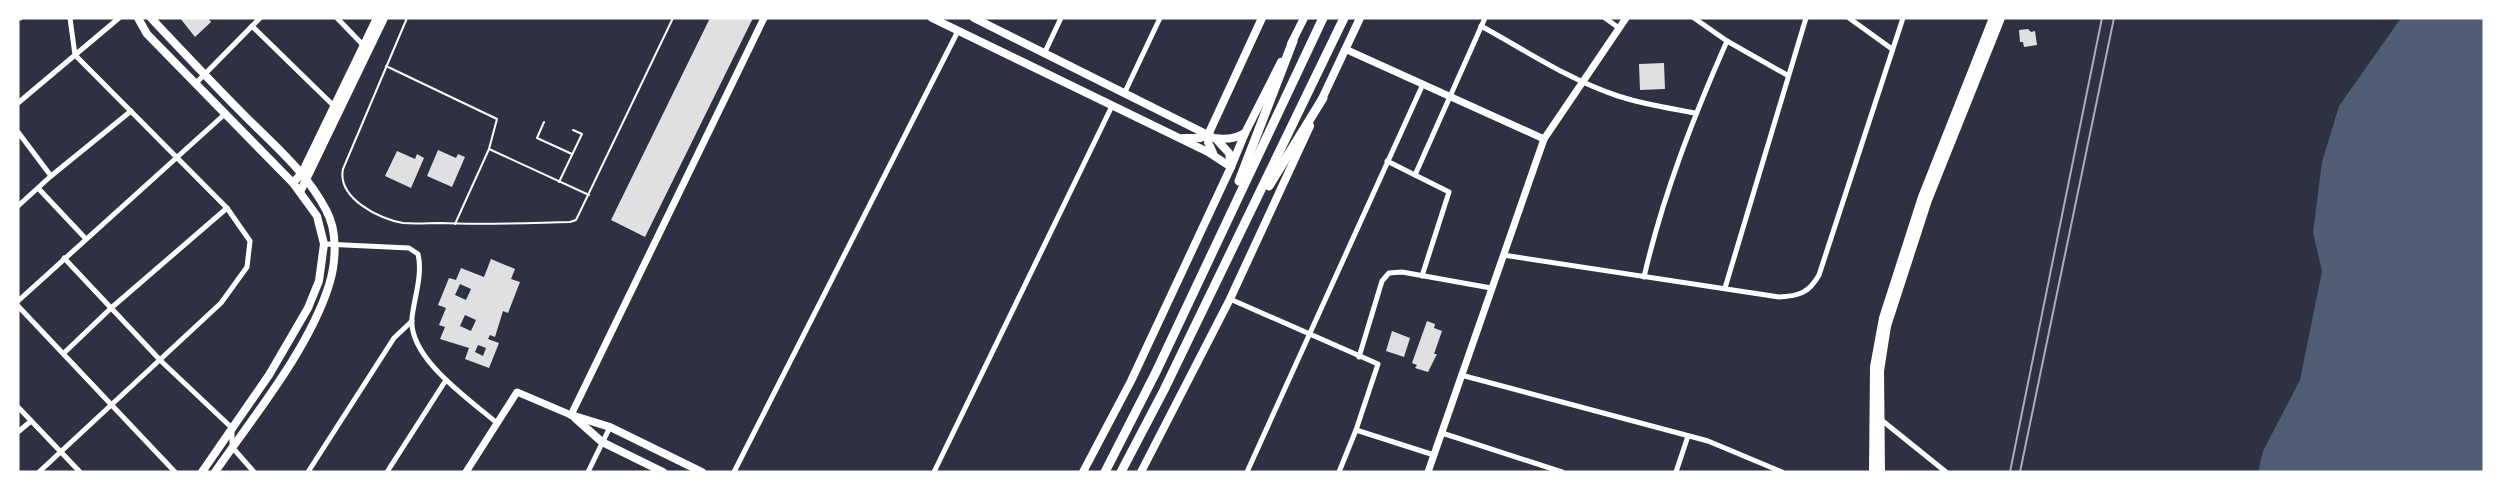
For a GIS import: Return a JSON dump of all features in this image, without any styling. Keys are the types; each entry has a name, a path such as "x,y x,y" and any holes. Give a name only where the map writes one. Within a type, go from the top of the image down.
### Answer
{"highway":[{"path":"1105,472 1156,372 1323,18"},
{"path":"1121,472 1164,390 1344,18"},
{"path":"1214,246 1293,40"},
{"path":"1247,220 1323,98"}],"main road":[{"path":"138,18 147,34 293,183 317,216 324,244 319,281 308,308 269,375 202,472"},
{"path":"151,18 308,180 328,212 335,244 329,284 318,313 294,355 215,472"},
{"path":"300,192 308,180 377,18"},
{"path":"366,48 384,18"},
{"path":"932,18 1177,137 1215,156 1231,167"},
{"path":"974,18 1211,136 1224,140 1245,133"},
{"path":"1215,156 1208,142 1262,18"},
{"path":"1083,472 1131,381 1245,133 1304,18"},
{"path":"1141,472 1230,299 1360,18"},
{"path":"1873,472 1880,371 1887,326 1928,200 2001,18"},
{"path":"1881,472 1874,367 1883,318 1922,197 1991,19"},
{"path":"293,183 302,173 337,109"},
{"path":"1177,137 1211,136"},
{"path":"1211,136 1229,153 1231,167"},
{"path":"571,415 610,427 702,472"},
{"path":"571,415 602,442 663,472"}],"street":[{"path":"39,472 221,303 247,267 250,241 226,208 75,55 70,18"},
{"path":"18,103 119,18"},
{"path":"196,83 260,18"},
{"path":"337,18 366,48"},
{"path":"466,472 517,392 571,415 764,18"},
{"path":"1044,54 1061,18"},
{"path":"1124,94 1160,18"},
{"path":"1415,175 1485,18"},
{"path":"1605,18 1619,28"},
{"path":"1428,472 1544,139 1626,18"},
{"path":"1694,18 1727,41 1787,75"},
{"path":"1725,288 1787,75 1806,18"},
{"path":"1503,255 1779,297 1791,297 1808,291 1819,275 1903,18"},
{"path":"1854,19 1892,49"},
{"path":"252,26 337,109"},
{"path":"1481,26 1582,82 1630,100 1695,113"},
{"path":"734,472 958,31"},
{"path":"1644,277 1660,211 1695,113 1727,41"},
{"path":"1345,49 1544,139"},
{"path":"1247,472 1423,84"},
{"path":"934,472 1112,106"},
{"path":"18,206 131,111"},
{"path":"18,301 226,113"},
{"path":"18,132 51,176"},
{"path":"1387,161 1449,192 1422,276"},
{"path":"38,188 86,239"},
{"path":"64,353 110,309 226,208"},
{"path":"324,244 409,248 418,254 420,268 412,321 417,344 446,380 497,423"},
{"path":"64,258 161,361 232,428 232,447 254,472"},
{"path":"1359,357 1385,276 1392,271 1491,288"},
{"path":"1230,299 1378,364 1339,472"},
{"path":"18,306 175,472"},
{"path":"308,472 394,339 412,321"},
{"path":"1461,375 1688,436 1731,450 1782,472"},
{"path":"387,472 446,380"},
{"path":"18,407 80,472"},
{"path":"1876,416 1946,472"},
{"path":"18,432 31,420"},
{"path":"588,472 610,427"},
{"path":"1356,430 1434,455"},
{"path":"1442,433 1562,472"},
{"path":"1676,472 1688,436"}],"lane":[{"path":"407,18 343,169 343,183 362,206 387,219 403,223 455,224 570,222 576,220 673,18"},
{"path":"386,66 497,119 489,149 455,224"},
{"path":"544,122 537,138 572,154"},
{"path":"559,182 582,134 573,130"},
{"path":"489,149 589,195"}],"water":[{"path":"2401,18 2484,18 2484,472 2258,472 2263,451 2300,380 2322,271 2313,233 2322,162 2339,106"}],"building":[{"path":"180,18 208,18 211,22 195,37"},
{"path":"710,18 753,18 645,237 611,220"},
{"path":"2028,29 2031,32 2035,31 2037,45 2024,47 2023,42 2020,42 2019,30"},
{"path":"1664,63 1665,89 1640,90 1639,64"},
{"path":"438,150 456,158 458,154 465,157 452,187 427,176"},
{"path":"397,151 415,159 417,154 424,158 411,188 385,176"},
{"path":"491,259 515,269 511,279 520,282 508,313 503,311 495,337 490,335 488,339 499,343 489,368 465,359 469,348 440,339 445,327 439,325 446,308 438,305 449,278 456,280 461,268 484,277","holes":["460,284 471,289 466,300 455,295","465,315 476,320 471,331 460,326","478,345 486,348 483,356 475,352"]},
{"path":"1427,321 1435,324 1434,328 1442,331 1434,354 1437,354 1428,372 1415,368 1417,365 1412,363"},
{"path":"1392,331 1410,338 1404,357 1386,351"}],"railway":[{"path":"2010,472 2102,18"},
{"path":"2020,472 2114,18"}]}
